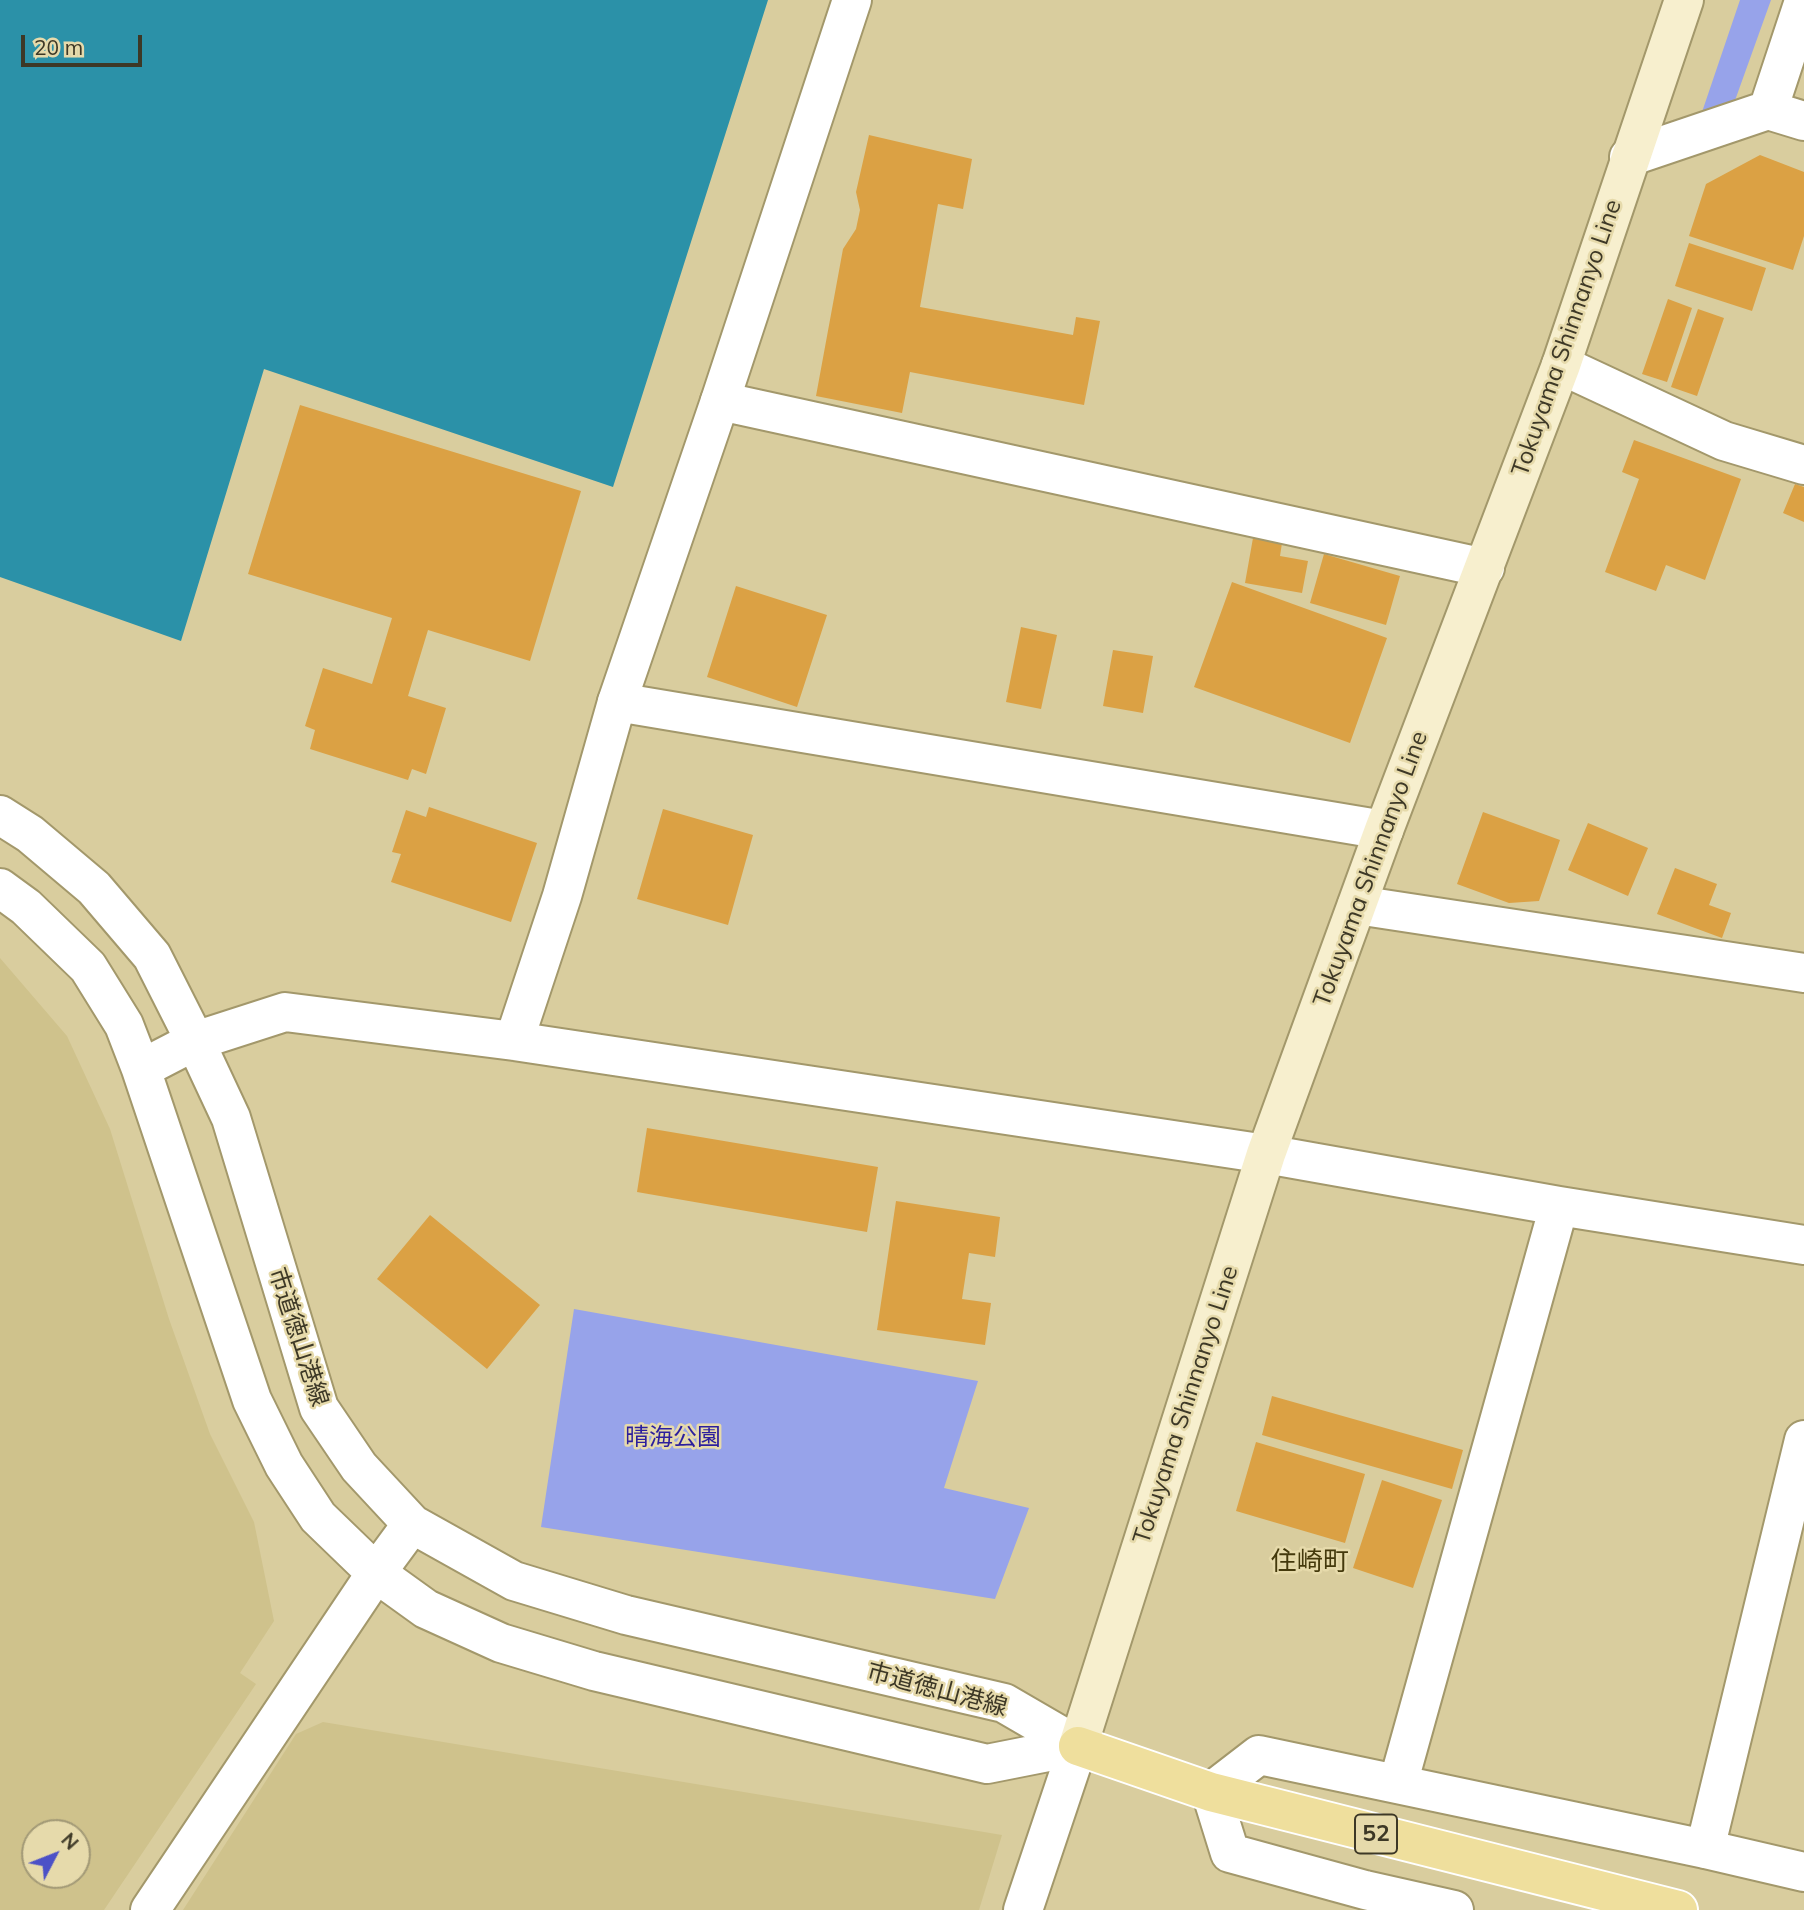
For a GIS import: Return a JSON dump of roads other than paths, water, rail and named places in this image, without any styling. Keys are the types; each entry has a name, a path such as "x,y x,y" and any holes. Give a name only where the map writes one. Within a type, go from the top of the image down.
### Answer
{"main road":[{"name":"Tokuyama Shinnanyo Line","path":"1078,1745 1266,1154 1384,830 1561,365 1684,0"},
{"name":"52","path":"1078,1745 1211,1793 1678,1910"}],"street":[{"path":"514,1041 562,896 617,702 720,401 852,0"},
{"path":"1768,110 1804,1"},
{"path":"1629,158 1768,110 1804,121"},
{"path":"1561,365 1724,441 1804,465"},
{"path":"720,401 1485,568"},
{"path":"617,702 1384,830"},
{"name":"市道徳山港線","path":"0,815 30,834 94,888 152,956 231,1118 319,1408 359,1467 412,1524 514,1581 626,1615 1004,1703 1078,1745"},
{"path":"0,888 26,907 88,967 124,1025 252,1400 284,1465 318,1517 376,1573 426,1609 501,1643 594,1671 987,1764 1078,1745"},
{"path":"1357,905 1804,973"},
{"path":"141,1069 195,1041 285,1012 514,1041 1266,1154 1559,1206 1804,1245"},
{"path":"1398,1784 1559,1206"},
{"path":"1704,1849 1796,1509 1804,1440"},
{"path":"150,1910 376,1573 412,1524"},
{"path":"1023,1910 1078,1745"},
{"path":"1454,1910 1362,1900 1230,1853 1211,1793 1259,1755 1804,1872"}],"district":[{"name":"住崎町","path":"1310,1562"}],"park label":[{"name":"晴海公園","path":"673,1438"}]}
